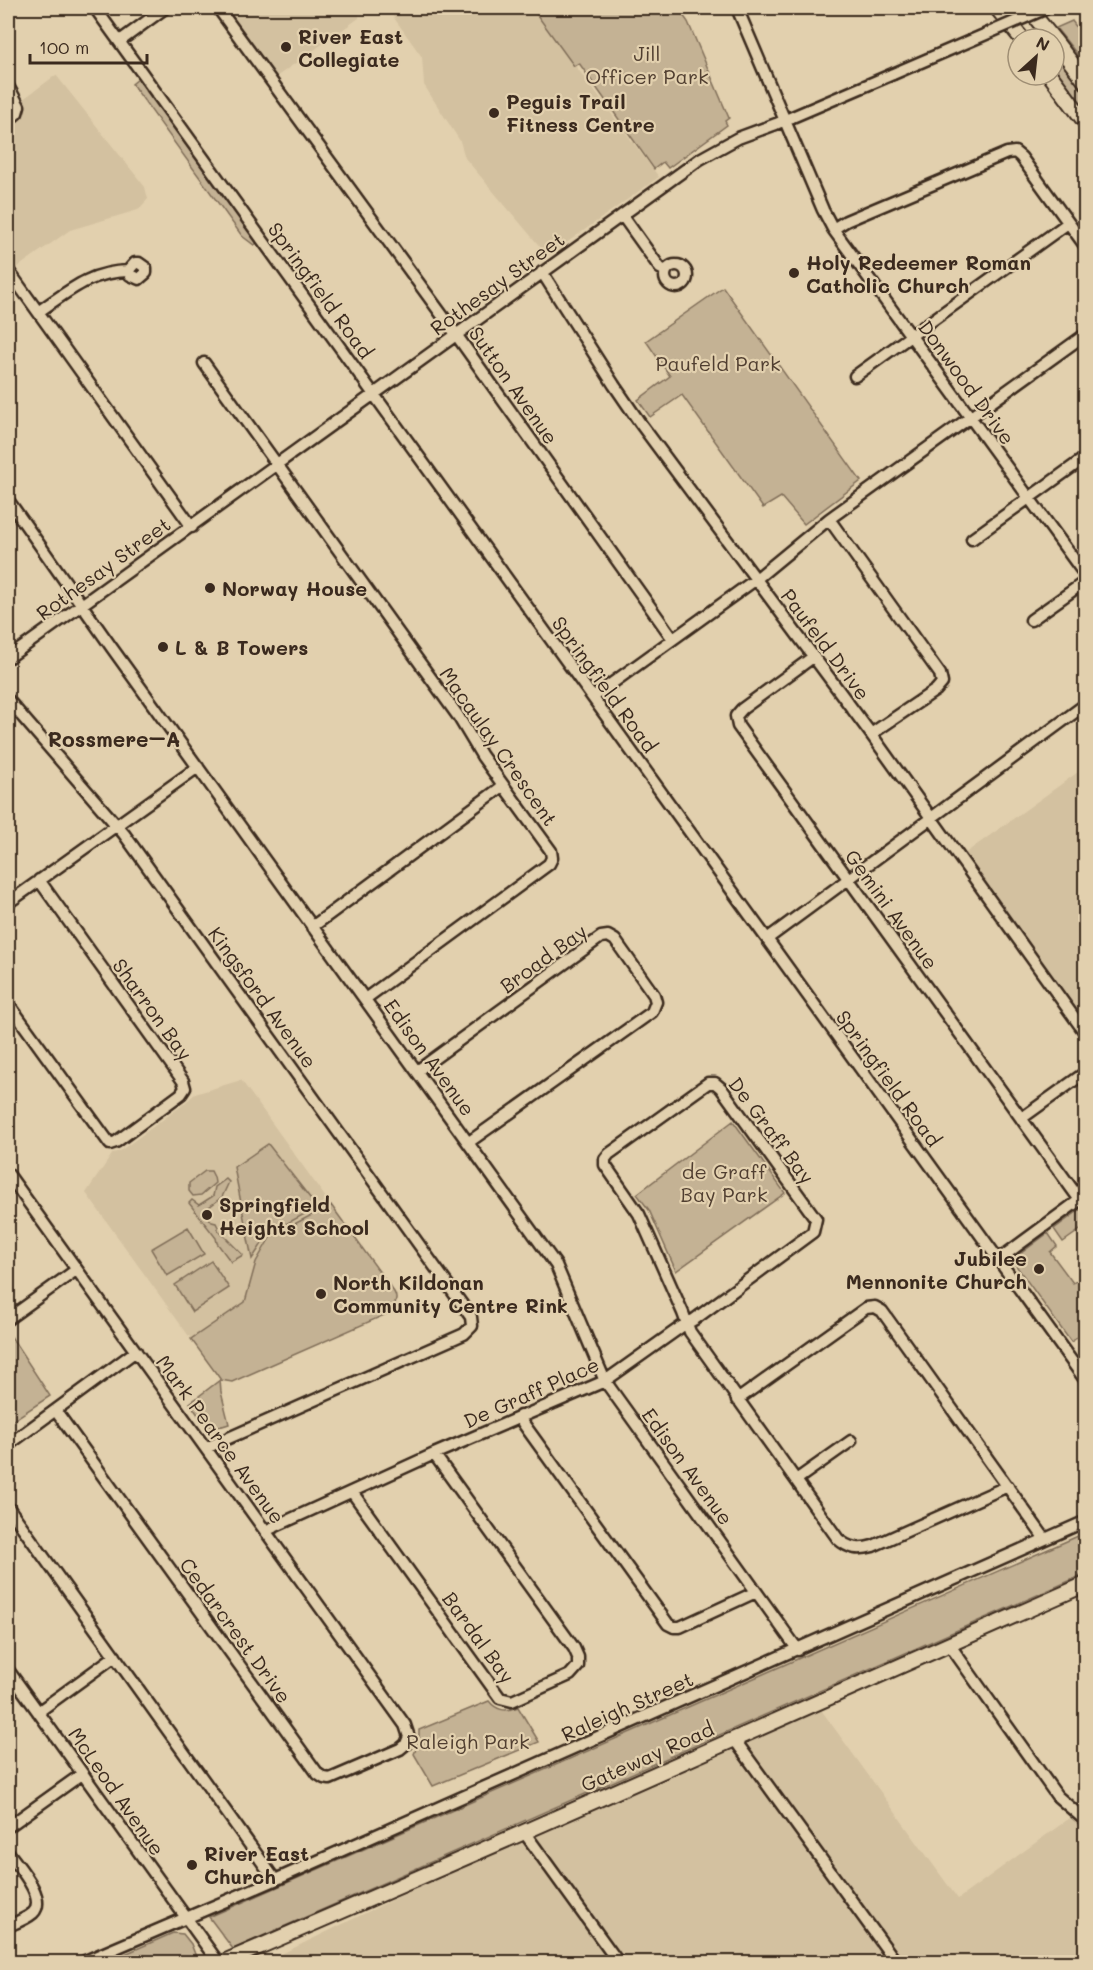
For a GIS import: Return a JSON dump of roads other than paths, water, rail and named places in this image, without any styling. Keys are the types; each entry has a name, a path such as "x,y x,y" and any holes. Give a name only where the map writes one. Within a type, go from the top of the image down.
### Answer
{"main road":[{"path":"997,8 1012,27"},
{"path":"1028,8 1043,27"},
{"path":"1066,56 1086,82"},
{"path":"1059,87 1086,123"},
{"name":"Gateway Road","path":"224,1962 1086,1584"}],"street":[{"name":"Springfield Road","path":"95,8 1086,1382"},
{"path":"120,40 165,8"},
{"name":"Sutton Avenue","path":"218,8 673,639"},
{"name":"Rothesay Street","path":"8,658 700,159 738,138 1047,8"},
{"name":"Donwood Drive","path":"741,9 785,120 833,229 1086,578"},
{"path":"8,86 20,106 17,113 8,121"},
{"path":"833,229 846,221 1007,153 1015,152 1021,157 1086,247"},
{"path":"622,215 660,268 666,271"},
{"path":"855,376 1068,223"},
{"path":"8,270 192,527"},
{"path":"38,312 89,278 109,272 128,271"},
{"name":"Paufeld Drive","path":"542,272 614,385 755,580 871,734 1086,1034"},
{"path":"593,698 755,580 829,519 1086,334"},
{"name":"Macaulay Crescent","path":"204,363 458,716 482,756 550,851 552,858 549,864 365,999"},
{"path":"972,539 1086,457"},
{"name":"Edison Avenue","path":"8,500 556,1265 605,1381 798,1650"},
{"path":"829,519 940,674 942,683 936,690 871,734"},
{"path":"1031,620 1086,578"},
{"name":"Gemini Avenue","path":"813,657 741,709 736,717 738,726 1022,1118 1083,1198"},
{"name":"Kingsford Avenue","path":"8,700 117,826 470,1314 472,1326 464,1334 206,1448"},
{"path":"767,939 1086,704"},
{"path":"8,903 198,767"},
{"path":"312,927 503,786"},
{"name":"Sharron Bay","path":"8,1003 110,1144 116,1142 181,1094 184,1088 183,1081 39,880"},
{"name":"Broad Bay","path":"417,1071 602,937 608,936 615,940 654,995 656,1002 652,1012 469,1142"},
{"path":"1022,1118 1086,1072"},
{"name":"De Graff Bay","path":"687,1323 639,1214 605,1165 605,1159 609,1154 708,1083 715,1083 721,1088 816,1219 816,1225"},
{"name":"Mark Pearce Avenue","path":"8,1174 405,1725"},
{"path":"998,1260 1083,1198"},
{"name":"De Graff Place","path":"266,1531 434,1454 605,1381 813,1232 816,1225"},
{"path":"8,1319 76,1270"},
{"path":"737,1400 866,1308 875,1307 882,1311 1046,1539"},
{"path":"687,1323 690,1332 737,1400 838,1539 844,1544 862,1549 873,1546 1008,1486"},
{"path":"8,1445 136,1351"},
{"name":"Cedarcrest Drive","path":"56,1411 318,1774 330,1779 400,1749 409,1737 405,1725"},
{"path":"520,1416 668,1624 680,1627 756,1592"},
{"path":"796,1480 851,1441"},
{"name":"Bardal Bay","path":"352,1492 500,1698 512,1701 570,1675 578,1666 579,1657 574,1648 434,1454"},
{"path":"8,1507 275,1880"},
{"name":"Raleigh Street","path":"83,1962 275,1880 1086,1521"},
{"path":"949,1644 1057,1796 1086,1821"},
{"path":"38,1712 115,1656"},
{"name":"McLeod Avenue","path":"8,1670 218,1962"},
{"path":"734,1739 896,1962"},
{"path":"8,1827 82,1774"},
{"path":"524,1832 618,1962"},
{"path":"8,1852 31,1885 38,1901 35,1911 8,1926"}],"place":[{"name":"River East Collegiate","path":"286,47"},
{"name":"Peguis Trail Fitness Centre","path":"494,113"},
{"name":"Holy Redeemer Roman Catholic Church","path":"794,273"},
{"name":"Norway House","path":"210,588"},
{"name":"L & B Towers","path":"163,647"},
{"name":"Springfield Heights School","path":"207,1215"},
{"name":"Jubilee Mennonite Church","path":"1039,1269"},
{"name":"North Kildonan Community Centre Rink","path":"321,1294"},
{"name":"River East Church","path":"192,1865"}],"district":[{"name":"Rossmere–A","path":"114,738"}],"park label":[{"name":"Jill Officer Park","path":"647,64"},
{"name":"Paufeld Park","path":"718,363"},
{"name":"de Graff Bay Park","path":"724,1182"},
{"name":"Raleigh Park","path":"468,1741"}]}
